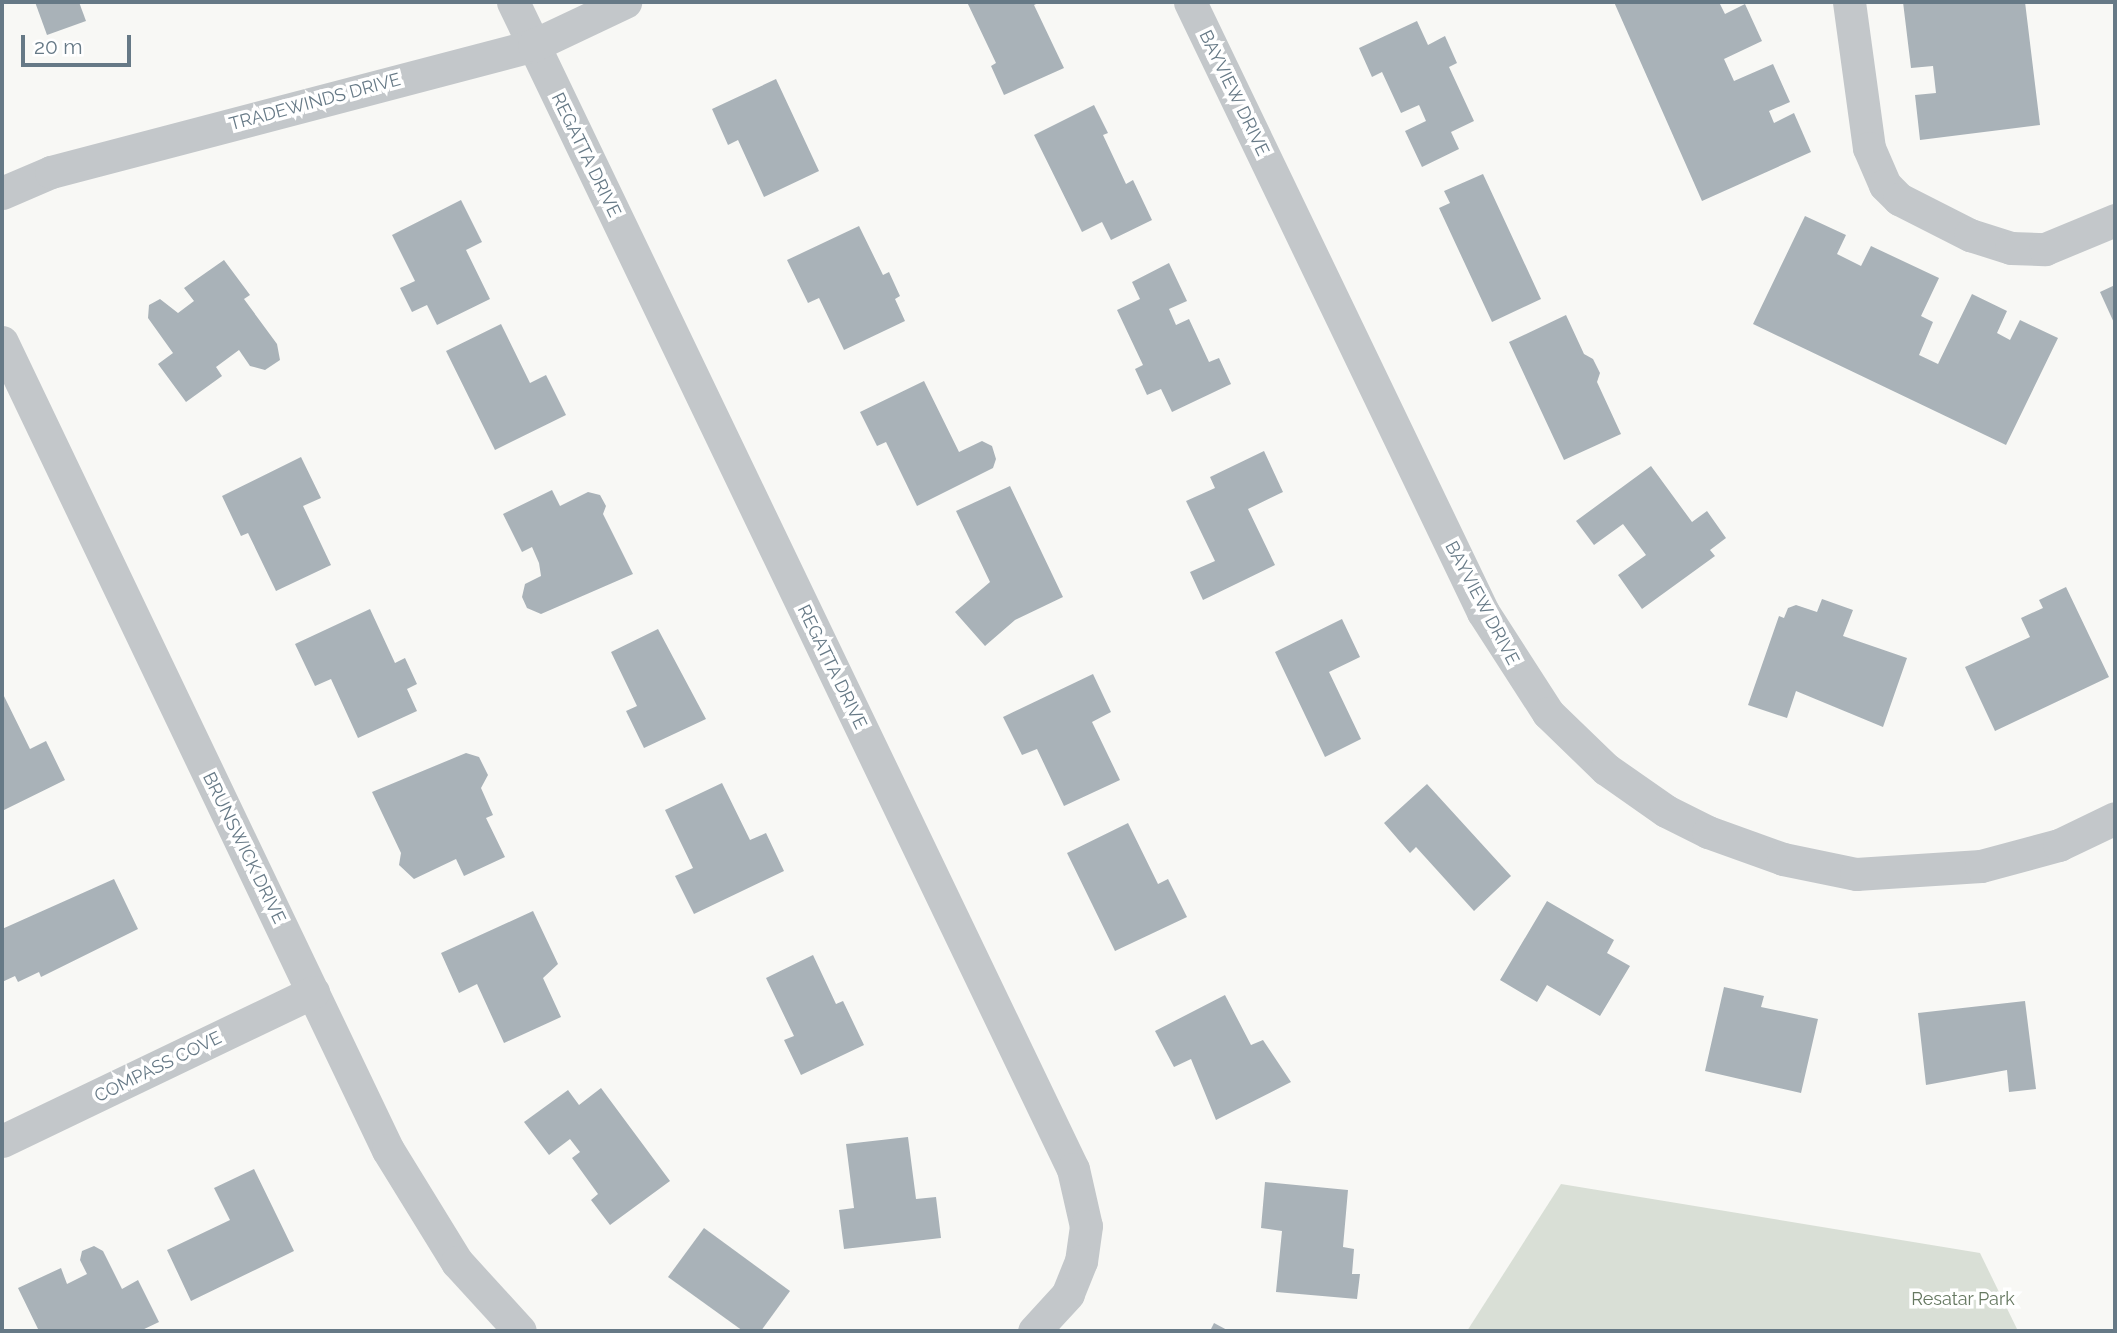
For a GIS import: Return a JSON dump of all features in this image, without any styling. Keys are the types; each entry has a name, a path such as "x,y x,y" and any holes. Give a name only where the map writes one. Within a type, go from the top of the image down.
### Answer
{"street":[{"name":"REGATTA DRIVE","path":"513,2 1073,1169 1086,1226 1081,1261 1068,1294 1034,1331"},
{"name":"TRADEWINDS DRIVE","path":"2,193 51,172 534,45 625,2"},
{"name":"BAYVIEW DRIVE","path":"1190,2 1483,612 1548,713 1606,769 1656,805 1707,832 1783,859 1856,874 1981,866 2059,845 2115,818"},
{"path":"1849,2 1869,148 1885,185 1899,199 1970,235 2011,248 2045,249 2115,220"},
{"name":"BRUNSWICK DRIVE","path":"2,342 415,1200 457,1262 520,1331"},
{"name":"COMPASS COVE","path":"2,1141 313,992"}],"green space":[{"name":"Resatar Park","path":"1561,1184 1980,1253 2018,1331 1467,1331"}],"building":[{"path":"35,2 79,2 86,21 47,35"},
{"path":"967,2 1040,2 1034,5 1064,68 1004,95 991,66 996,63"},
{"path":"1614,2 1719,2 1725,14 1745,4 1762,41 1724,59 1734,81 1773,64 1790,102 1769,111 1774,123 1794,113 1811,152 1702,201"},
{"path":"1903,2 2025,2 2040,125 1920,140 1915,95 1936,93 1933,66 1911,68"},
{"path":"1417,21 1428,45 1445,36 1457,63 1449,67 1474,121 1451,132 1459,149 1422,167 1405,131 1426,121 1419,105 1401,113 1382,72 1372,77 1359,48"},
{"path":"776,79 819,171 764,197 738,140 728,145 712,109"},
{"path":"1094,105 1108,133 1103,135 1126,184 1133,180 1152,220 1111,240 1102,222 1082,232 1034,135"},
{"path":"1483,174 1541,299 1492,322 1439,208 1450,203 1444,191"},
{"path":"461,200 482,242 466,250 490,299 437,325 427,305 412,312 400,288 415,281 392,235"},
{"path":"1805,216 1846,235 1837,254 1861,266 1871,246 1939,278 1921,316 1933,322 1919,355 1938,364 1972,294 2007,311 1997,333 2010,340 2020,320 2058,338 2006,445 1753,324"},
{"path":"859,226 883,275 889,272 900,296 895,299 905,321 844,350 819,298 808,303 787,260"},
{"path":"224,260 250,295 244,299 277,344 280,360 265,370 250,366 239,350 216,367 222,376 186,402 158,364 173,353 148,318 149,305 160,299 178,313 194,301 184,288"},
{"path":"1169,263 1187,301 1169,309 1176,325 1189,319 1209,362 1219,358 1231,384 1172,412 1161,389 1147,395 1135,369 1143,365 1117,310 1140,299 1132,282"},
{"path":"2115,285 2115,325 2100,292"},
{"path":"1566,315 1584,354 1593,359 1600,373 1597,382 1621,434 1564,460 1509,342"},
{"path":"501,324 530,383 546,375 566,415 495,450 446,351"},
{"path":"924,381 959,452 982,441 992,446 996,459 993,468 917,506 886,442 877,446 860,412"},
{"path":"1264,451 1283,492 1248,509 1275,565 1203,600 1190,572 1215,561 1186,501 1215,488 1210,477"},
{"path":"301,457 321,498 303,506 331,565 276,591 248,533 241,536 222,496"},
{"path":"1651,466 1692,522 1707,511 1726,538 1710,550 1715,556 1642,609 1618,575 1646,555 1623,524 1594,545 1576,521"},
{"path":"1010,486 1063,597 1015,620 985,646 955,612 990,582 956,511"},
{"path":"552,490 560,506 588,492 600,495 606,506 603,514 633,574 541,614 527,608 522,597 525,584 541,576 539,563 532,547 522,552 503,514"},
{"path":"2066,587 2109,677 1995,731 1965,667 2030,637 2021,618 2043,608 2039,600"},
{"path":"1822,599 1853,610 1843,636 1907,658 1883,727 1796,691 1787,718 1748,705 1779,616 1784,618 1788,608 1796,605 1817,612"},
{"path":"370,609 395,663 405,658 417,684 407,689 417,711 358,738 331,679 315,686 295,644"},
{"path":"1342,619 1360,657 1329,672 1361,739 1325,757 1275,652"},
{"path":"658,629 706,719 644,748 626,711 637,706 611,652"},
{"path":"1093,674 1111,712 1092,722 1120,780 1064,806 1037,749 1022,755 1003,717"},
{"path":"2,692 30,749 46,741 65,780 2,811"},
{"path":"466,753 479,757 488,775 481,788 493,815 486,818 505,857 464,876 456,859 414,879 399,865 401,853 372,792"},
{"path":"722,783 750,840 766,833 784,871 694,914 675,876 693,868 665,810"},
{"path":"1427,784 1511,876 1474,911 1416,847 1410,853 1384,823"},
{"path":"1128,823 1158,884 1168,879 1187,917 1115,951 1067,853"},
{"path":"114,879 138,929 41,977 39,972 18,982 15,976 2,982 2,929"},
{"path":"1547,901 1614,940 1607,953 1630,966 1600,1016 1547,985 1537,1002 1500,980"},
{"path":"533,911 558,964 543,978 561,1017 504,1043 477,984 459,993 441,953"},
{"path":"813,955 836,1004 843,1001 864,1045 801,1075 784,1040 794,1036 766,978"},
{"path":"1724,987 1764,996 1761,1007 1818,1019 1801,1093 1705,1071"},
{"path":"1225,995 1251,1045 1263,1040 1291,1082 1216,1120 1191,1059 1174,1067 1155,1031"},
{"path":"2025,1001 2036,1089 2009,1092 2007,1070 1926,1085 1918,1013"},
{"path":"601,1088 670,1181 610,1225 591,1200 598,1194 572,1158 580,1152 570,1139 549,1155 524,1122 568,1090 579,1105"},
{"path":"908,1137 916,1199 936,1197 941,1238 844,1249 839,1210 854,1208 846,1144"},
{"path":"254,1169 294,1251 191,1301 167,1250 230,1220 214,1188"},
{"path":"1265,1182 1348,1190 1343,1247 1354,1249 1352,1274 1360,1274 1357,1299 1276,1292 1282,1231 1261,1228"},
{"path":"704,1228 790,1291 761,1331 743,1331 668,1277"},
{"path":"94,1246 103,1251 122,1289 138,1280 159,1322 140,1331 39,1331 18,1288 61,1268 67,1284 87,1274 80,1260 82,1251"},
{"path":"1214,1323 1229,1331 1210,1331"}]}
